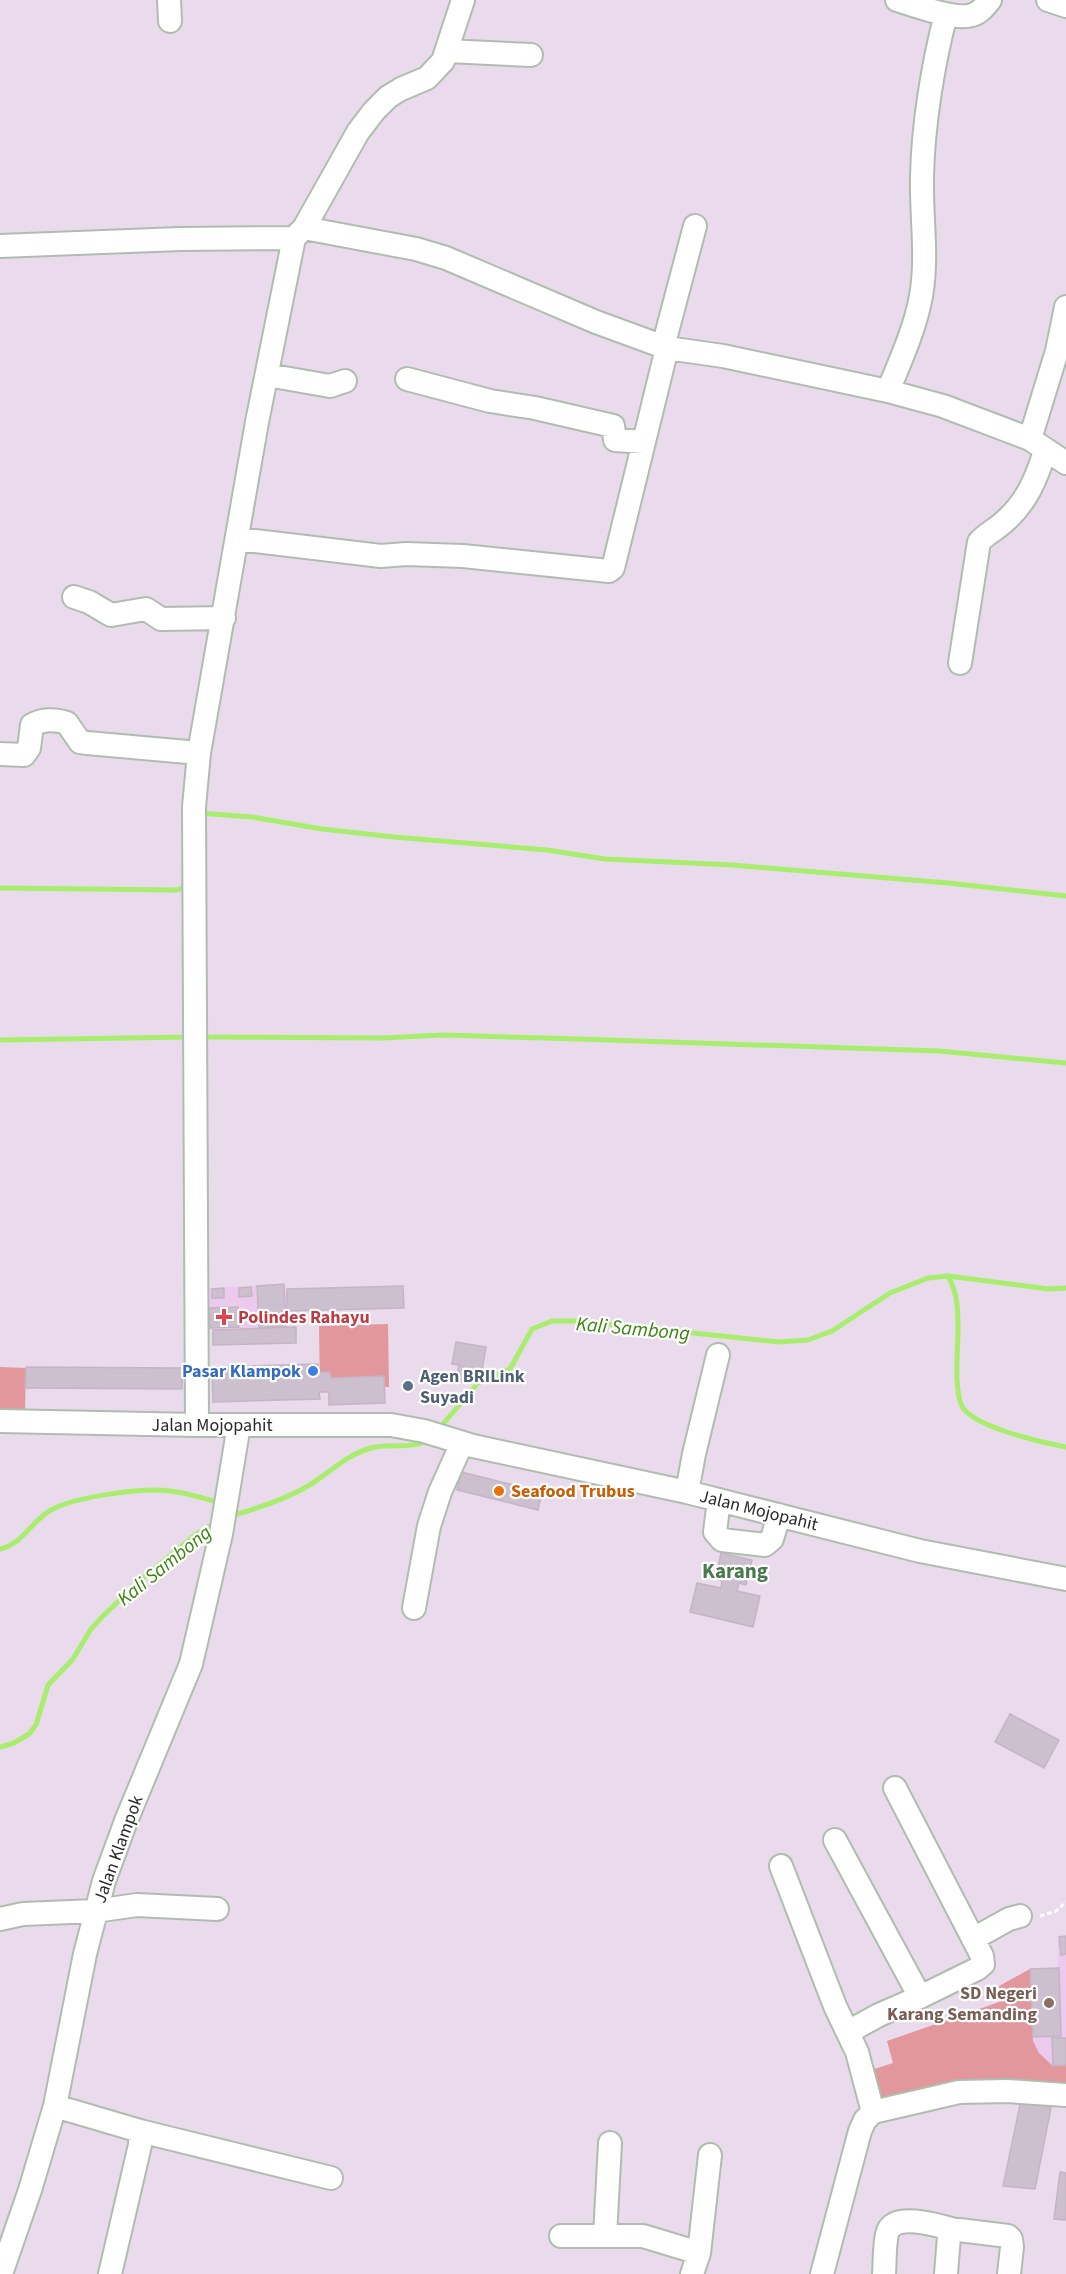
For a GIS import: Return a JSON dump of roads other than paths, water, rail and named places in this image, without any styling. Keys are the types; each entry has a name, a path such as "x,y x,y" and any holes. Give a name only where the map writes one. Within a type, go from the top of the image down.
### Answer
{"street":[{"path":"197,1425 194,817 200,753 267,375 299,233 363,125 388,98 401,89 427,78 443,61 463,0"},
{"path":"897,0 946,14 969,16 977,13 990,0"},
{"path":"1048,0 1066,6"},
{"path":"888,391 914,327 921,296 925,244 922,177 924,144 938,45 946,14"},
{"path":"447,51 531,55"},
{"path":"238,539 381,556 406,554 463,556 609,571 613,568 695,226"},
{"path":"0,246 299,233 416,249 446,258 596,322 665,347 723,356 888,391 943,406 1038,445 1066,462"},
{"path":"960,663 980,542 987,533 1004,522 1018,508 1034,483 1038,445 1066,308"},
{"path":"267,375 330,386 345,381"},
{"path":"407,379 490,401 535,408 613,426 615,440 644,442"},
{"path":"74,597 89,602 111,615 146,609 161,619 224,618"},
{"path":"0,754 24,755 29,748 32,725 47,720 67,723 80,741 87,743 200,753"},
{"path":"687,1492 718,1355"},
{"name":"Jalan Mojopahit","path":"0,1421 197,1425 382,1424 424,1431 457,1442 687,1492 920,1551 1066,1579"},
{"name":"Jalan Klampok","path":"1,2274 56,2106 95,1911 126,1821 191,1664 221,1534 239,1425"},
{"path":"414,1608 429,1526 457,1442"},
{"path":"719,1500 715,1532 722,1540 765,1545 772,1539 779,1515"},
{"path":"848,2032 879,2014 981,1967 984,1960 895,1788"},
{"path":"835,1840 920,1997"},
{"path":"780,1866 828,1988 857,2052 873,2112"},
{"path":"0,1919 23,1914 95,1911 137,1905 217,1909"},
{"path":"973,1939 1009,1919 1020,1916"},
{"path":"822,2274 860,2131 865,2120 873,2112 959,2092 1007,2091 1066,2095"},
{"path":"56,2106 140,2131 331,2178"},
{"path":"110,2274 140,2145 140,2131"},
{"path":"606,2236 610,2143"},
{"path":"692,2274 699,2253 710,2155"},
{"path":"884,2274 888,2231 894,2224 902,2221 932,2223 954,2230 1008,2236 1012,2242 1009,2274"},
{"path":"946,2274 949,2236 954,2230"},
{"path":"561,2236 643,2236 699,2253"}],"waterway":[{"path":"199,813 252,817 322,829 394,837 547,850 605,859 732,865 948,883 1066,896"},
{"path":"0,888 177,890 183,888 184,881"},
{"path":"200,1037 382,1038 443,1035 579,1039 939,1051 1066,1063"},
{"path":"0,1040 190,1037"},
{"path":"948,1276 956,1296 957,1378 961,1404 967,1412 991,1426 1066,1447"},
{"name":"Kali Sambong","path":"438,1430 478,1383 510,1369 532,1329 552,1321 580,1321 779,1342 808,1340 832,1331 890,1293 928,1278 948,1276 1048,1289 1066,1288"},
{"name":"Kali Sambong","path":"230,1516 270,1504 299,1491 362,1451 378,1447 416,1444 430,1439"},
{"path":"0,1549 15,1542 51,1510 92,1497 158,1490 183,1493 220,1503"},
{"name":"Kali Sambong","path":"0,1747 14,1743 29,1734 36,1725 48,1685 73,1659 91,1629 102,1617 136,1584 195,1535 216,1522"}],"place":[{"name":"Polindes Rahayu","path":"224,1317"},
{"name":"Pasar Klampok","path":"313,1371"},
{"name":"Agen BRILink Suyadi","path":"408,1386"},
{"name":"Seafood Trubus","path":"499,1491"},
{"name":"SD Negeri Karang Semanding","path":"1049,2003"}],"district":[{"name":"Karang","path":"735,1571"}]}
